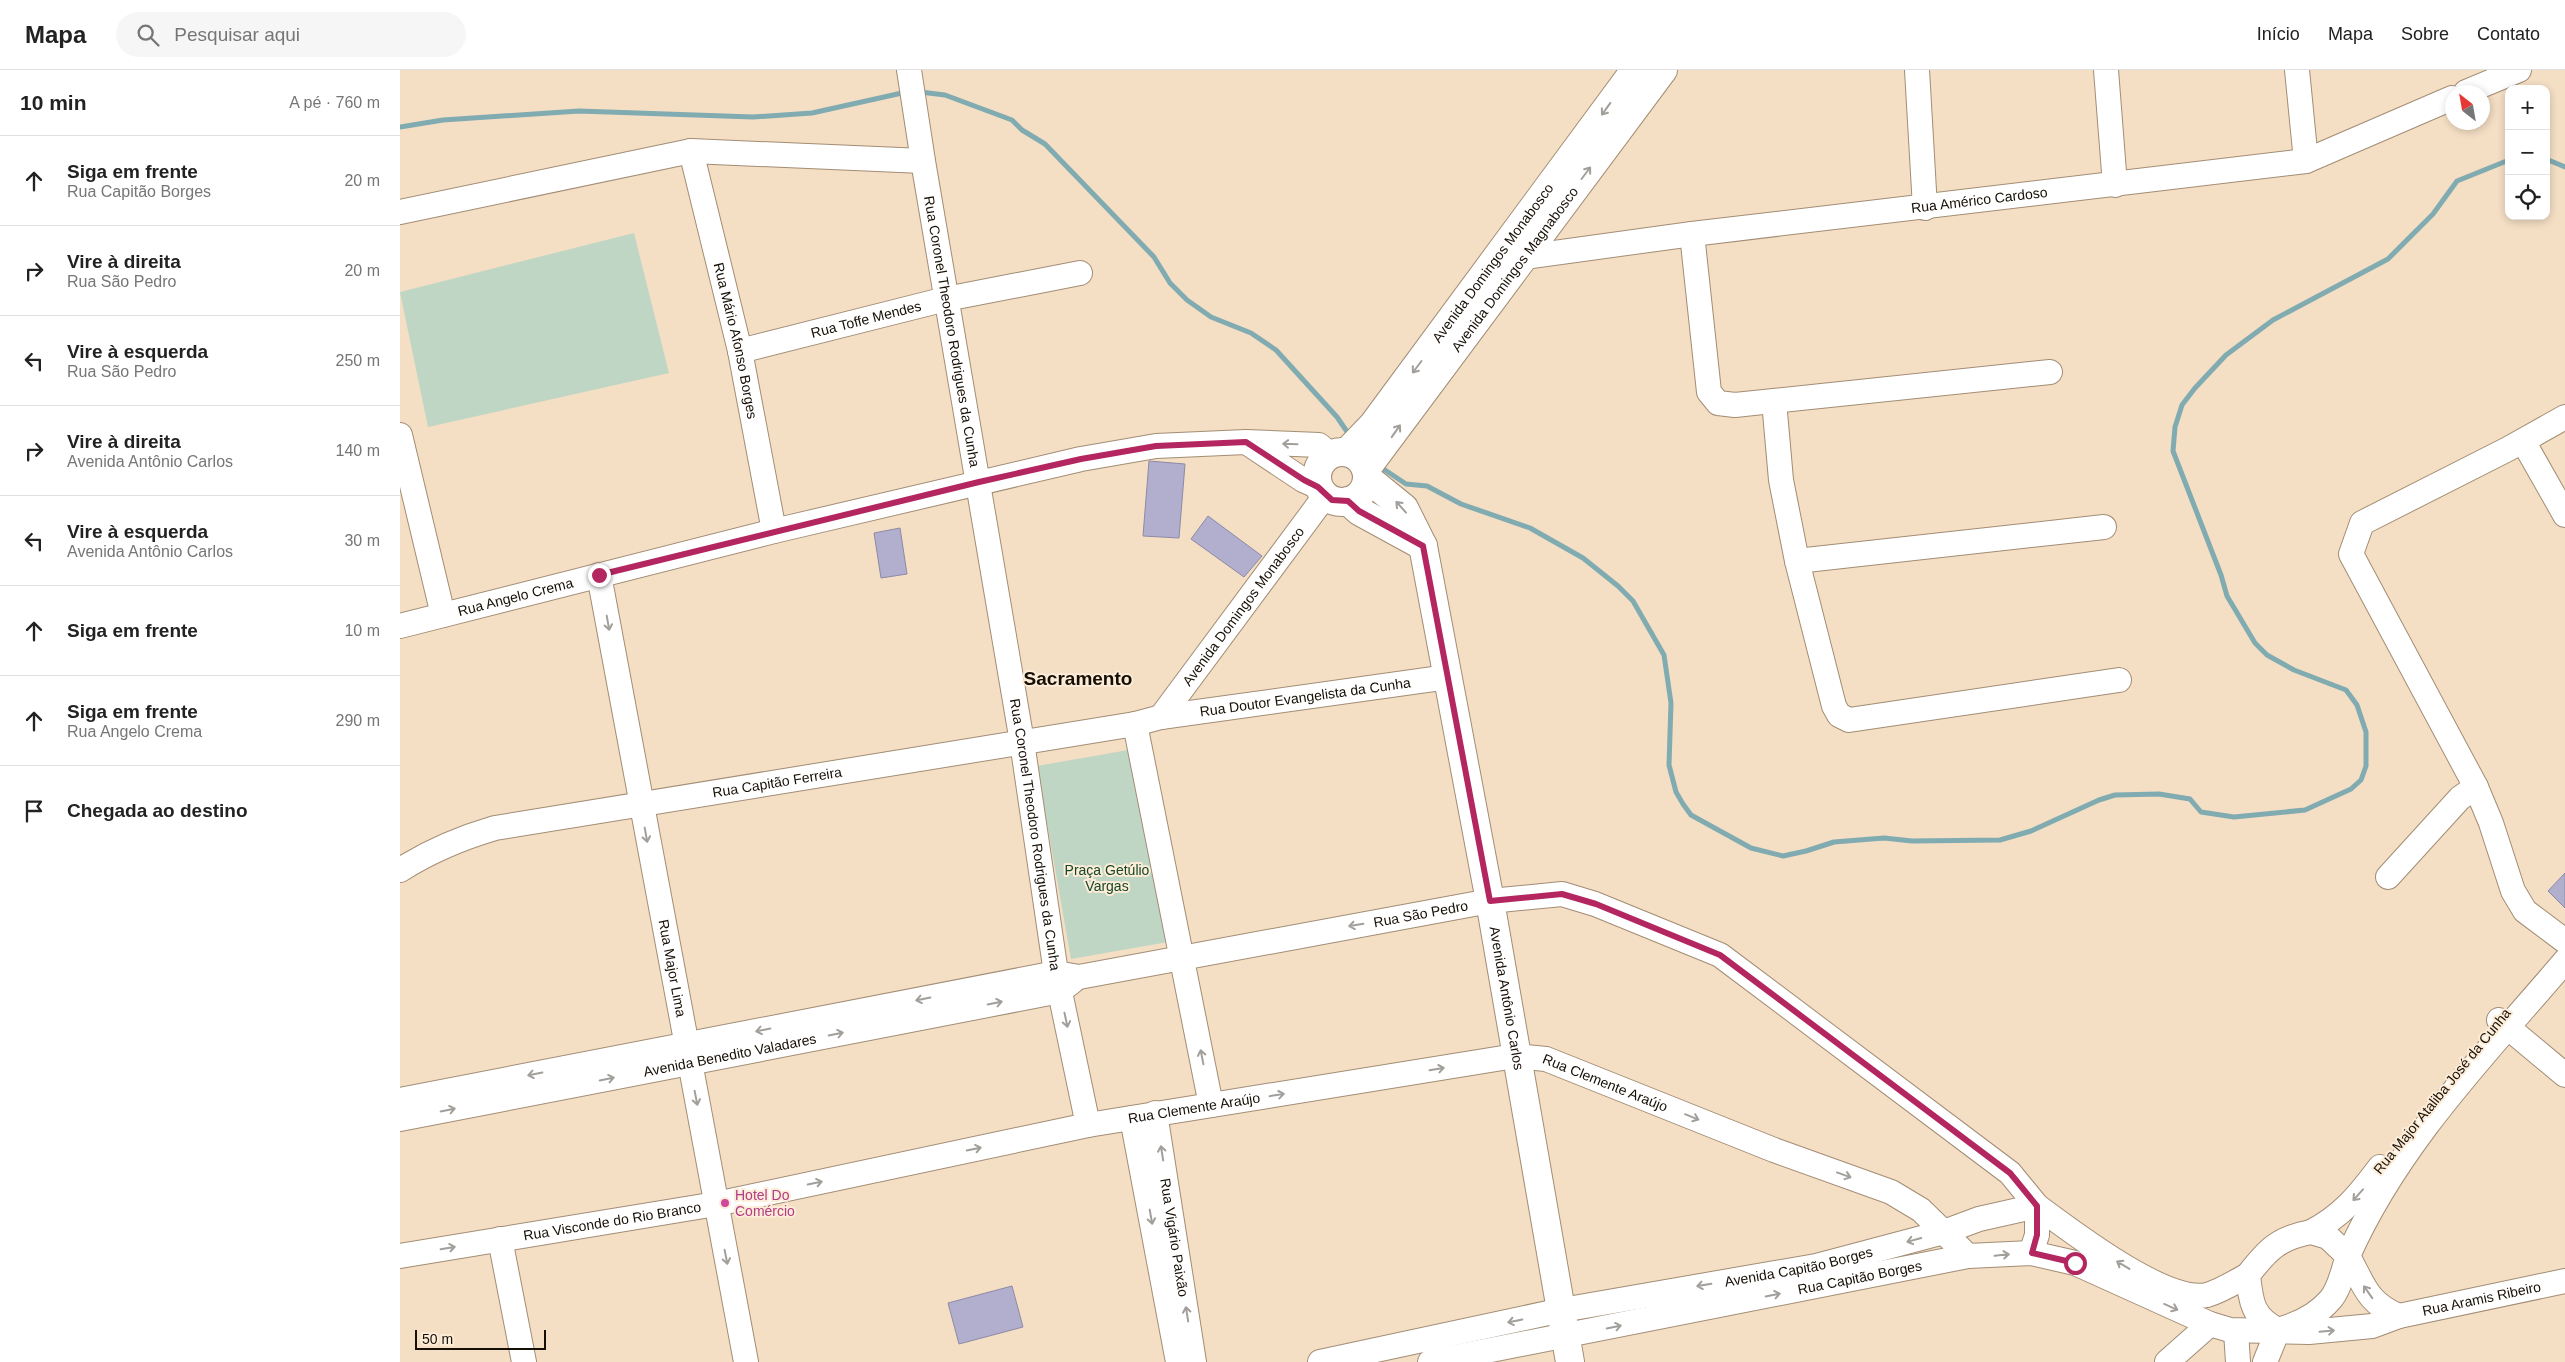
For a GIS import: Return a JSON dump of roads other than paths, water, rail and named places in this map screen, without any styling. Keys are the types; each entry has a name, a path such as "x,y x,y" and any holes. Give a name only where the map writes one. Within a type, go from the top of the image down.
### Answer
{"main road":[{"name":"Avenida Domingos Monabosco","path":"1353,464 1374,425 1635,70"},
{"name":"Avenida Domingos Magnabosco","path":"1353,464 1524,257 1663,70"},
{"path":"1330,495 1361,493 1353,464 1324,459 1317,472 1330,495 1423,546"},
{"name":"Avenida Antônio Carlos","path":"1353,464 1404,508 1423,546 1490,901 1515,1056 1568,1349"}],"street":[{"name":"Rua Coronel Theodoro Rodrigues da Cunha","path":"910,70 946,300 1065,980 1088,1126"},
{"path":"1917,70 1925,208"},
{"path":"2106,70 2115,185"},
{"path":"2297,70 2306,161"},
{"path":"2483,85 2519,70"},
{"name":"Rua Américo Cardoso","path":"1495,261 1692,234 1925,208 2306,161 2445,101"},
{"path":"400,212 691,151 923,161"},
{"name":"Rua Mário Afonso Borges","path":"691,151 740,350 774,531"},
{"path":"1692,234 1708,392 1718,403 1726,405 1774,401 2050,372"},
{"name":"Rua Toffe Mendes","path":"740,350 946,300 1080,273"},
{"path":"1774,401 1781,480 1798,561 1834,706 1839,714 1849,720 2119,680"},
{"path":"2565,417 2523,441 2362,523 2351,554 2476,787 2491,823 2513,891 2525,911 2565,940"},
{"path":"400,435 443,615"},
{"path":"2523,441 2565,515"},
{"path":"1246,442 1330,495"},
{"name":"Rua Angelo Crema","path":"400,626 774,531 979,482 1081,459 1156,446 1246,442 1320,445 1353,464"},
{"name":"Avenida Domingos Monabosco","path":"1161,717 1330,495"},
{"path":"1798,561 2104,527"},
{"name":"Rua Major Lima","path":"599,575 746,1362"},
{"name":"Rua Doutor Evangelista da Cunha","path":"1161,717 1448,677"},
{"name":"Rua Capitão Ferreira","path":"400,870 422,856 462,838 495,828 1135,724 1161,717"},
{"path":"1135,724 1211,1105"},
{"path":"2388,877 2460,798 2476,787"},
{"name":"Rua São Pedro","path":"1065,980 1182,956 1490,901 1562,894 1596,904 1720,955 2010,1173 2037,1206"},
{"name":"Rua Major Ataliba José da Cunha","path":"2348,1256 2374,1204 2405,1154 2565,940"},
{"name":"Rua Major Ataliba José da Cunha","path":"2311,1232 2333,1220 2359,1195 2394,1148 2504,1024 2565,962"},
{"name":"Avenida Benedito Valadares","path":"400,1119 687,1054 1065,980"},
{"path":"2504,1024 2565,1075"},
{"name":"Avenida Benedito Valadares","path":"400,1100 687,1054"},
{"name":"Rua Clemente Araújo","path":"1088,1126 1515,1056 1546,1059 1774,1150 1891,1192 1921,1210 1968,1256"},
{"name":"Rua Vigário Paixão","path":"1144,1116 1178,1362"},
{"name":"Rua Vigário Paixão","path":"1144,1116 1194,1362"},
{"name":"Rua Visconde do Rio Branco","path":"400,1256 716,1204 1088,1126"},
{"path":"2032,1253 2037,1235 2037,1206"},
{"path":"2037,1206 2119,1263 2148,1280 2182,1292 2206,1295 2248,1275 2273,1246 2290,1236 2311,1232 2328,1237 2348,1256 2362,1284 2381,1309 2399,1316"},
{"name":"Avenida Capitão Borges","path":"1320,1362 1562,1310 1816,1266 1944,1232 1979,1219 2037,1206"},
{"path":"500,1239 524,1362"},
{"name":"Rua Capitão Borges","path":"1430,1362 1568,1349 1968,1256 2032,1253 2075,1263 2210,1324 2236,1330 2278,1330"},
{"path":"2248,1275 2256,1312 2263,1322 2278,1330 2295,1325 2330,1300 2338,1286 2348,1256"},
{"name":"Rua Aramis Ribeiro","path":"2278,1330 2309,1332 2372,1326 2399,1316 2565,1282"},
{"path":"2167,1362 2210,1324"},
{"path":"2236,1330 2238,1362"},
{"path":"2265,1362 2278,1330"}],"waterway":[{"path":"920,92 945,95 1012,120 1022,130 1045,144 1154,257 1170,283 1187,300 1211,317 1251,333 1276,350 1337,417 1350,436"},
{"path":"400,127 443,120 579,111 753,117 812,113 902,93"},
{"path":"2550,161 2565,167"},
{"path":"1382,468 1406,484 1427,486 1461,504 1530,528 1583,558 1618,586 1633,601 1664,655 1671,703 1669,765 1676,792 1691,815 1751,848 1783,856 1834,842 1884,838 1912,841 2000,840 2031,831 2099,800 2115,795 2159,794 2190,799 2201,812 2234,817 2305,810 2351,789 2361,780 2366,766 2366,732 2357,705 2346,690 2294,670 2267,655 2255,643 2227,596 2221,575 2173,451 2175,427 2182,405 2226,355 2273,320 2388,259 2433,214 2457,181 2505,162"}],"place":[{"name":"Hotel Do Comércio","path":"725,1203"}],"district":[{"name":"Sacramento","path":"1078,678"}],"park label":[{"name":"Praça Getúlio Vargas","path":"1107,878"}]}
